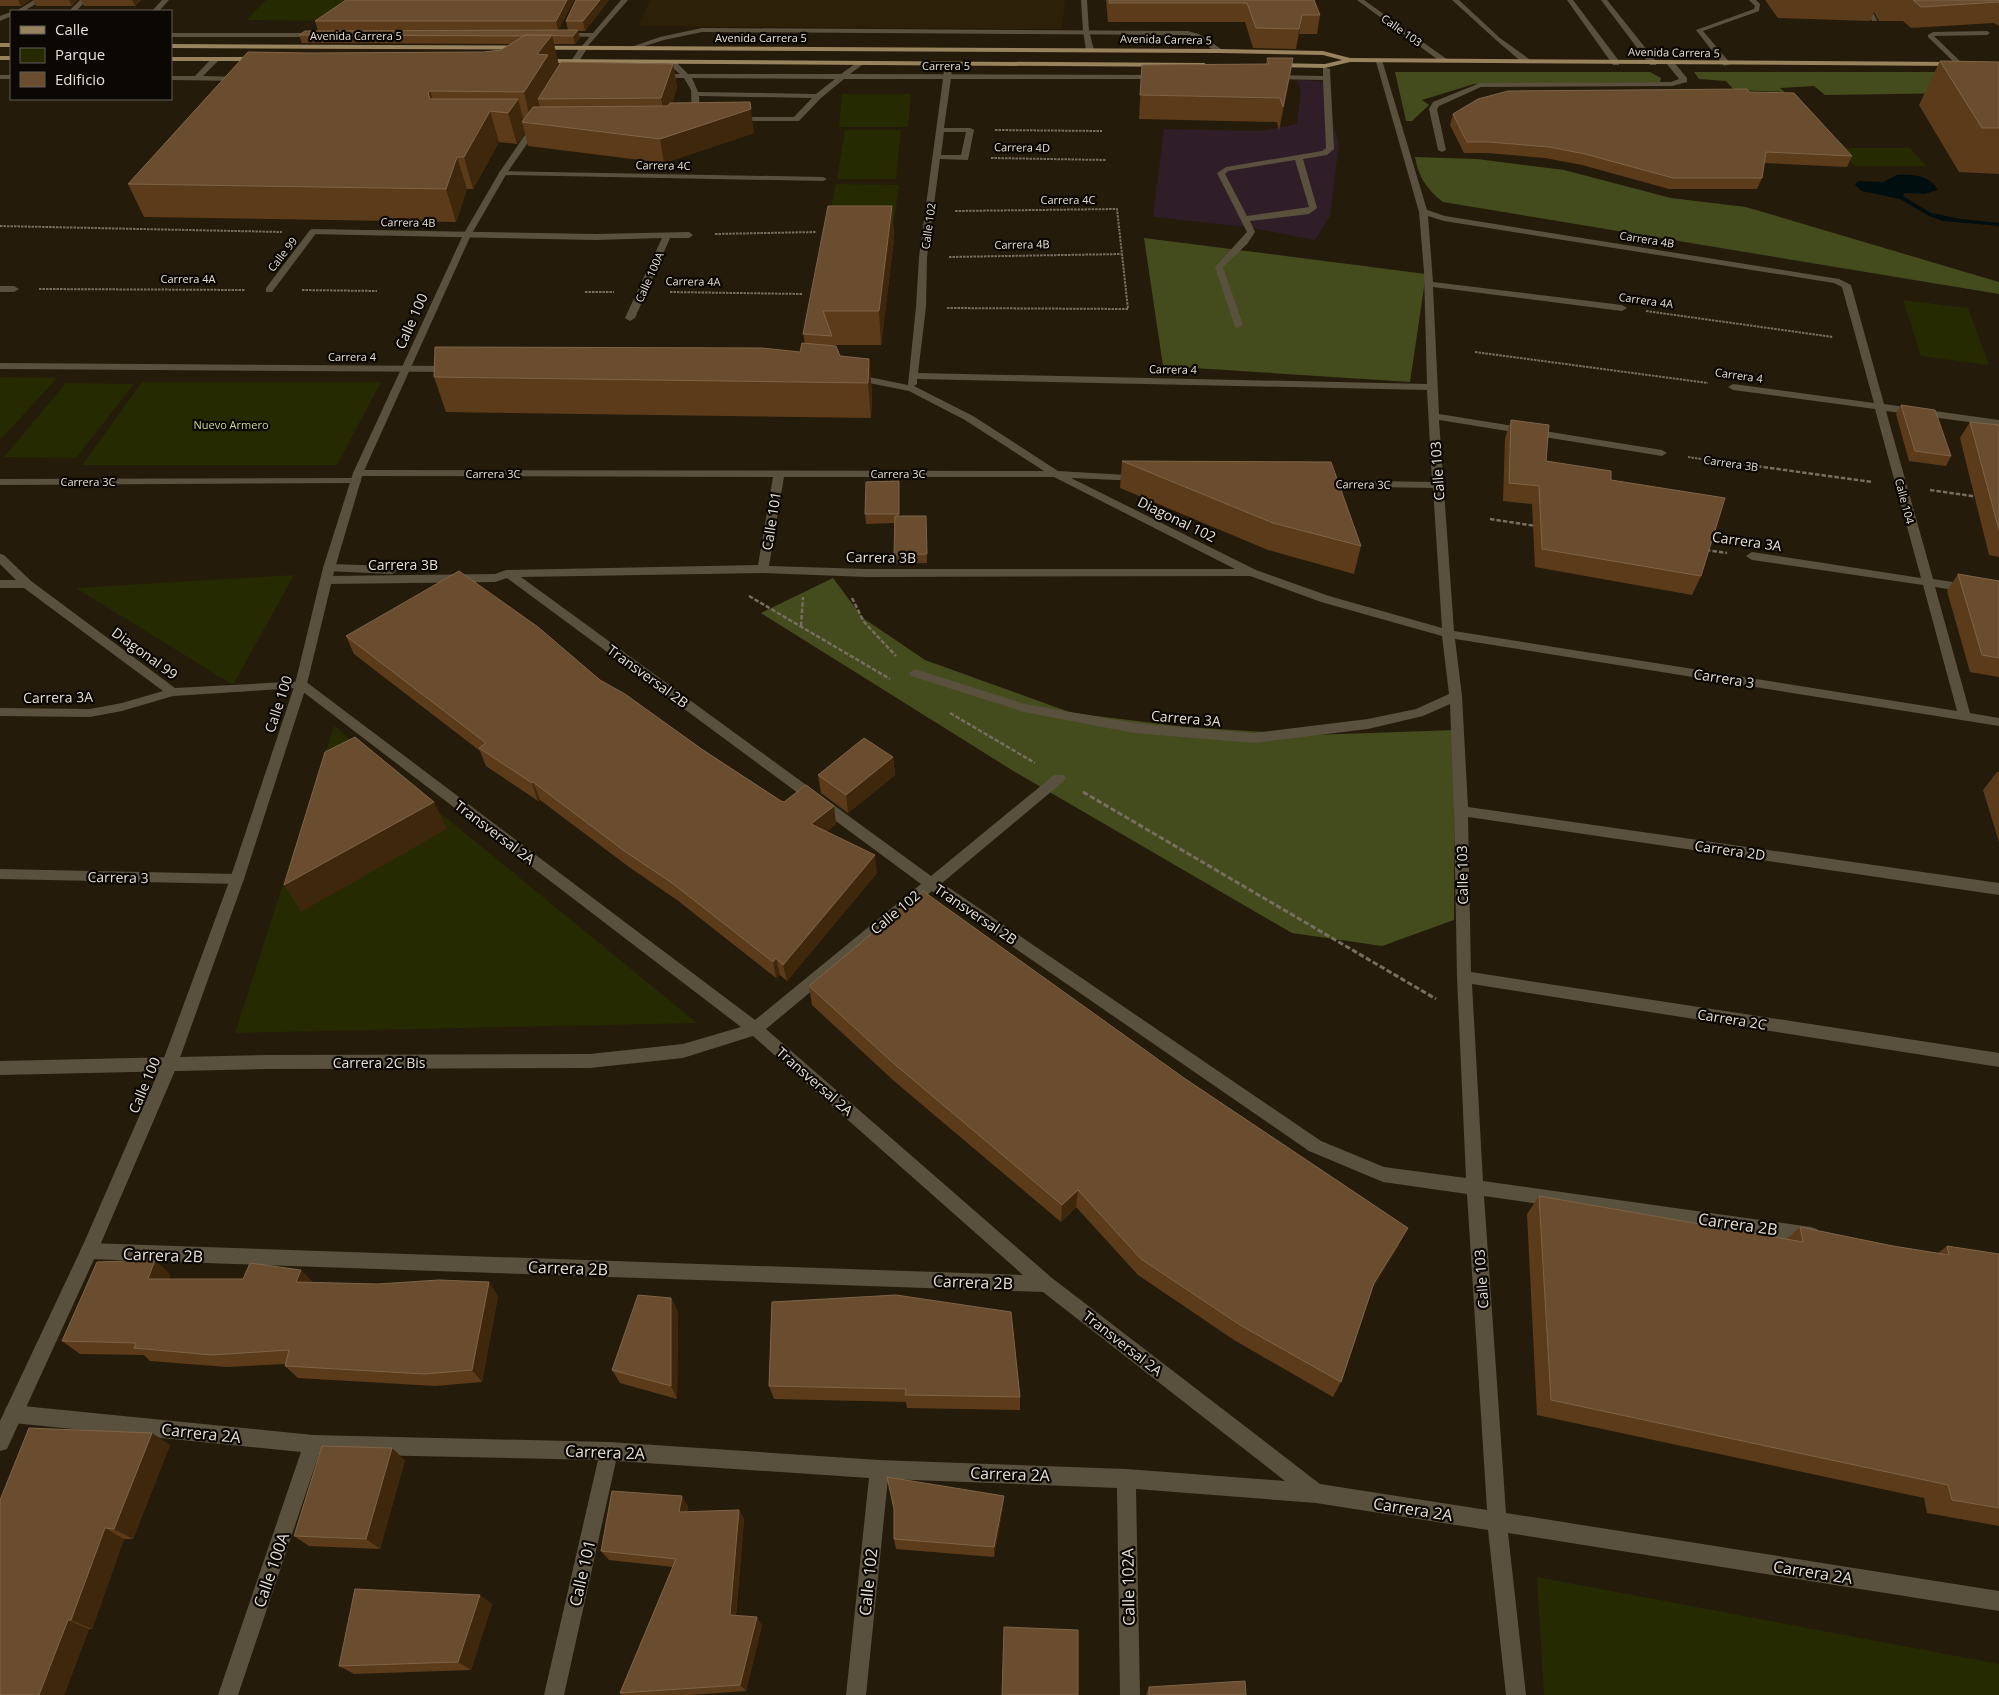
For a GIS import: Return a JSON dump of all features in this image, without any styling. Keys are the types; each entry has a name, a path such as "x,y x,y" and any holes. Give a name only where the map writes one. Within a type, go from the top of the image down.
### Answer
{"main road":[{"name":"Avenida Carrera 5","path":"172,46 1220,51 1323,53 1350,60"},
{"path":"172,59 270,59"},
{"name":"Avenida Carrera 5","path":"1262,65 1326,66 1350,60 1727,64 1962,64"},
{"name":"Avenida Carrera 5","path":"530,61 1215,65"}],"street":[{"path":"21,10 39,0"},
{"path":"73,10 84,0"},
{"path":"156,10 166,0"},
{"path":"567,79 575,61 584,48 625,0"},
{"path":"1084,0 1086,31 1090,50"},
{"name":"Calle 103","path":"1360,0 1444,60"},
{"path":"1455,0 1498,39 1526,61"},
{"path":"1570,0 1616,63"},
{"path":"1604,0 1653,63"},
{"path":"1727,64 1699,30 1757,10 1758,5 1752,0"},
{"path":"1863,0 1874,20"},
{"path":"561,35 565,26"},
{"path":"632,48 662,38 702,30 1086,31 1188,32 1197,35 1220,51"},
{"path":"1962,64 1930,36 1933,34 1987,33"},
{"path":"172,35 331,35"},
{"path":"551,35 595,35"},
{"path":"196,79 216,59"},
{"name":"Calle 103","path":"1378,60 1422,212 1428,284 1433,416 1448,634 1456,696 1461,811 1464,977 1497,1522 1516,1695"},
{"path":"671,62 687,76 696,94 696,115 712,118"},
{"path":"729,119 796,119 802,116 818,96 859,63"},
{"path":"1442,150 1433,109 1436,104 1473,86 1480,84 1672,84 1684,80 1670,63"},
{"name":"Calle 102","path":"912,389 921,308 924,257 942,130 949,64"},
{"path":"1238,325 1219,267 1225,258 1246,242 1251,232 1221,173 1226,169 1324,153 1330,149 1326,66"},
{"name":"Carrera 5","path":"650,76 1167,77"},
{"path":"1266,77 1326,78"},
{"path":"172,78 248,79 238,89"},
{"path":"696,94 818,96"},
{"name":"Calle 100","path":"0,1442 90,1251 169,1066 237,879 301,684 328,574 357,477 467,234 545,110"},
{"path":"938,157 965,158 970,130 942,130"},
{"path":"1244,219 1309,211 1313,208 1298,157"},
{"name":"Carrera 4C","path":"503,174 823,179"},
{"name":"Carrera 4B","path":"1422,212 1444,218 1836,281 1846,285"},
{"name":"Carrera 4B","path":"313,232 596,237 689,235"},
{"name":"Calle 99","path":"268,290 313,232"},
{"name":"Calle 100A","path":"630,318 644,292 668,236"},
{"name":"Carrera 4A","path":"1428,284 1622,308"},
{"name":"Calle 104","path":"1846,285 1965,716"},
{"path":"0,289 14,289"},
{"name":"Carrera 4","path":"0,366 465,369"},
{"path":"846,376 912,389"},
{"name":"Carrera 4","path":"913,376 1432,387"},
{"name":"Carrera 4","path":"1733,387 1999,423"},
{"name":"Diagonal 102","path":"912,389 969,418 1056,474 1091,494 1252,573 1325,599 1448,634"},
{"path":"1433,416 1662,453"},
{"name":"Carrera 3C","path":"0,482 779,473 1056,474 1156,479"},
{"name":"Calle 101","path":"763,568 779,473"},
{"name":"Carrera 3C","path":"1308,482 1438,485"},
{"name":"Carrera 3A","path":"1752,556 1999,593"},
{"name":"Diagonal 99","path":"0,558 27,584 173,692 301,684"},
{"name":"Carrera 3B","path":"328,574 495,578 509,574 763,568 843,572 1252,573"},
{"name":"Transversal 2B","path":"509,574 931,883 1315,1146 1383,1174 1476,1188"},
{"path":"0,584 27,584"},
{"name":"Carrera 3","path":"1448,634 1999,722"},
{"name":"Carrera 3A","path":"915,672 1024,708 1134,728 1253,738 1368,724 1419,713 1456,696"},
{"name":"Transversal 2A","path":"301,684 755,1029 1046,1284 1316,1493"},
{"name":"Carrera 3A","path":"0,712 90,713 122,707 173,692"},
{"name":"Calle 102","path":"755,1029 1059,778"},
{"name":"Carrera 2D","path":"1461,811 1999,889"},
{"name":"Carrera 3","path":"0,874 237,879"},
{"name":"Carrera 2C","path":"1464,977 1999,1060"},
{"name":"Carrera 2C Bis","path":"0,1068 169,1066 278,1062 590,1061 683,1051 755,1029"},
{"name":"Carrera 2B","path":"1476,1188 1824,1237"},
{"name":"Carrera 2B","path":"90,1251 1046,1284"},
{"name":"Carrera 2A","path":"13,1414 313,1444 609,1451 879,1469 1126,1479 1316,1493 1999,1601"},
{"name":"Calle 100A","path":"228,1695 313,1444"},
{"name":"Calle 101","path":"554,1695 609,1451"},
{"name":"Calle 102","path":"856,1695 879,1469"},
{"name":"Calle 102A","path":"1126,1479 1130,1695"}],"path":[{"name":"Carrera 4D","path":"970,130 1102,131"},
{"name":"Carrera 4D","path":"965,158 1106,160"},
{"name":"Carrera 4C","path":"930,211 1117,209 1121,254"},
{"path":"0,226 313,232"},
{"path":"689,235 816,232"},
{"name":"Carrera 4B","path":"924,257 1121,254"},
{"path":"921,308 1128,310 1121,254"},
{"name":"Carrera 4A","path":"14,289 377,291"},
{"name":"Carrera 4A","path":"585,292 802,294"},
{"name":"Carrera 4A","path":"1622,308 1861,341"},
{"name":"Carrera 4","path":"1475,352 1733,387"},
{"name":"Carrera 3B","path":"1662,453 1980,498"},
{"path":"1490,519 1538,526"},
{"name":"Carrera 3A","path":"1703,550 1752,556"},
{"path":"843,572 855,608 877,640 915,672"}],"shaded area":[{"path":"650,0 1065,0 1062,29 639,26"},
{"path":"1297,80 1330,82 1330,114 1339,144 1330,216 1315,240 1248,227 1153,217 1164,129 1261,131 1297,124 1301,92"},
{"path":"1897,175 1920,176 1935,185 1938,190 1924,194 1904,193 1903,196 1931,213 1961,219 1999,223 1999,226 1943,221 1929,216 1900,199 1862,191 1855,185 1858,181 1883,182"}],"green space":[{"path":"266,0 349,0 330,21 246,20"},
{"path":"1395,72 1650,72 1661,78 1660,82 1474,84 1422,100 1429,105 1412,121 1406,121"},
{"path":"1694,72 1999,72 1960,93 1825,95 1814,86 1780,88 1785,92 1734,90 1726,81 1699,79"},
{"path":"842,94 911,94 908,127 839,127"},
{"path":"845,130 901,130 896,179 837,179"},
{"path":"1839,148 1910,148 1926,166 1854,166"},
{"path":"1415,157 1477,159 1564,170 1671,198 1746,207 1999,282 1999,294 1443,202 1432,193 1424,182 1418,170"},
{"path":"836,184 899,185 892,235 825,234"},
{"path":"1144,238 1426,274 1410,382 1163,366"},
{"path":"1903,300 1968,308 1989,365 1921,356"},
{"path":"0,377 57,378 0,440"},
{"name":"Nuevo Armero","path":"142,382 381,382 337,465 82,465"},
{"path":"66,383 134,384 76,458 4,457"},
{"path":"294,575 233,685 76,588"},
{"path":"833,578 863,618 925,660 1072,713 1186,727 1312,735 1455,730 1454,920 1382,946 1292,933 1015,772 761,613"},
{"path":"334,726 697,1023 235,1033"},
{"path":"1537,1577 1999,1664 1999,1695 1544,1695"}],"building":[{"path":"346,0 567,0 556,21 315,21"},
{"path":"576,0 600,0 583,21 566,21"},
{"path":"1109,0 1314,0 1320,15 1302,15 1299,29 1256,28 1247,3 1109,3"},
{"path":"1913,0 1999,0 1999,2 1921,7"},
{"path":"578,30 573,36 299,35 305,31"},
{"path":"525,35 552,35 537,54 548,55 524,92 430,91 428,93 430,99 518,99 508,113 490,111 464,157 457,157 446,189 128,184 248,52 484,52 501,50"},
{"path":"1267,58 1293,58 1283,107 1280,98 1140,95 1142,65 1269,64"},
{"path":"1940,61 1999,62 1999,128 1982,128"},
{"path":"561,62 673,64 661,98 538,99"},
{"path":"1747,89 1749,92 1794,93 1852,156 1766,152 1762,178 1673,178 1585,154 1549,147 1467,142 1453,114 1478,99 1508,91"},
{"path":"750,102 751,109 660,139 522,122 533,107 668,106 670,103"},
{"path":"828,206 892,206 879,311 823,311 832,336 803,334"},
{"path":"802,343 836,346 840,356 869,359 868,383 434,377 435,347 762,348 800,352"},
{"path":"1901,405 1935,410 1951,456 1915,451"},
{"path":"1511,420 1549,425 1546,461 1611,471 1611,480 1725,498 1701,576 1542,549 1539,486 1509,483"},
{"path":"1970,422 1999,425 1999,530"},
{"path":"1122,461 1331,462 1361,546 1273,523"},
{"path":"899,481 899,514 865,514 866,482"},
{"path":"895,516 926,516 927,554 894,555"},
{"path":"459,571 538,627 600,680 625,694 703,750 781,801 784,802 806,785 834,806 811,824 875,855 783,965 776,958 773,962 672,883 623,850 533,782 479,748 486,743 346,636"},
{"path":"1958,574 1999,581 1999,658 1982,655"},
{"path":"355,737 434,802 284,885 325,752"},
{"path":"864,738 893,757 846,795 818,775"},
{"path":"923,891 1184,1078 1408,1228 1374,1283 1341,1382 1240,1325 1141,1259 1078,1190 1062,1205 892,1062 809,986"},
{"path":"1539,1196 1803,1242 1800,1227 1949,1255 1947,1246 1999,1254 1999,1508 1952,1500 1948,1485 1551,1400"},
{"path":"155,1260 148,1279 243,1279 250,1263 301,1270 296,1282 378,1284 439,1280 489,1282 472,1370 424,1374 285,1366 289,1350 212,1355 134,1348 136,1343 62,1341 97,1262"},
{"path":"638,1295 671,1298 671,1386 612,1370"},
{"path":"896,1295 1011,1312 1020,1397 905,1395 906,1389 769,1386 772,1302"},
{"path":"29,1428 152,1433 114,1529 105,1528 71,1620 68,1620 39,1695 0,1695 0,1500"},
{"path":"322,1446 392,1448 366,1539 294,1536"},
{"path":"887,1477 1004,1496 994,1547 894,1539 894,1509"},
{"path":"612,1491 682,1496 679,1512 739,1510 730,1615 757,1617 740,1685 620,1693 676,1559 601,1551"},
{"path":"355,1589 480,1595 458,1662 339,1666"},
{"path":"1004,1627 1078,1630 1078,1695 1002,1695"},
{"path":"1245,1681 1246,1695 1149,1695 1149,1687"}]}
